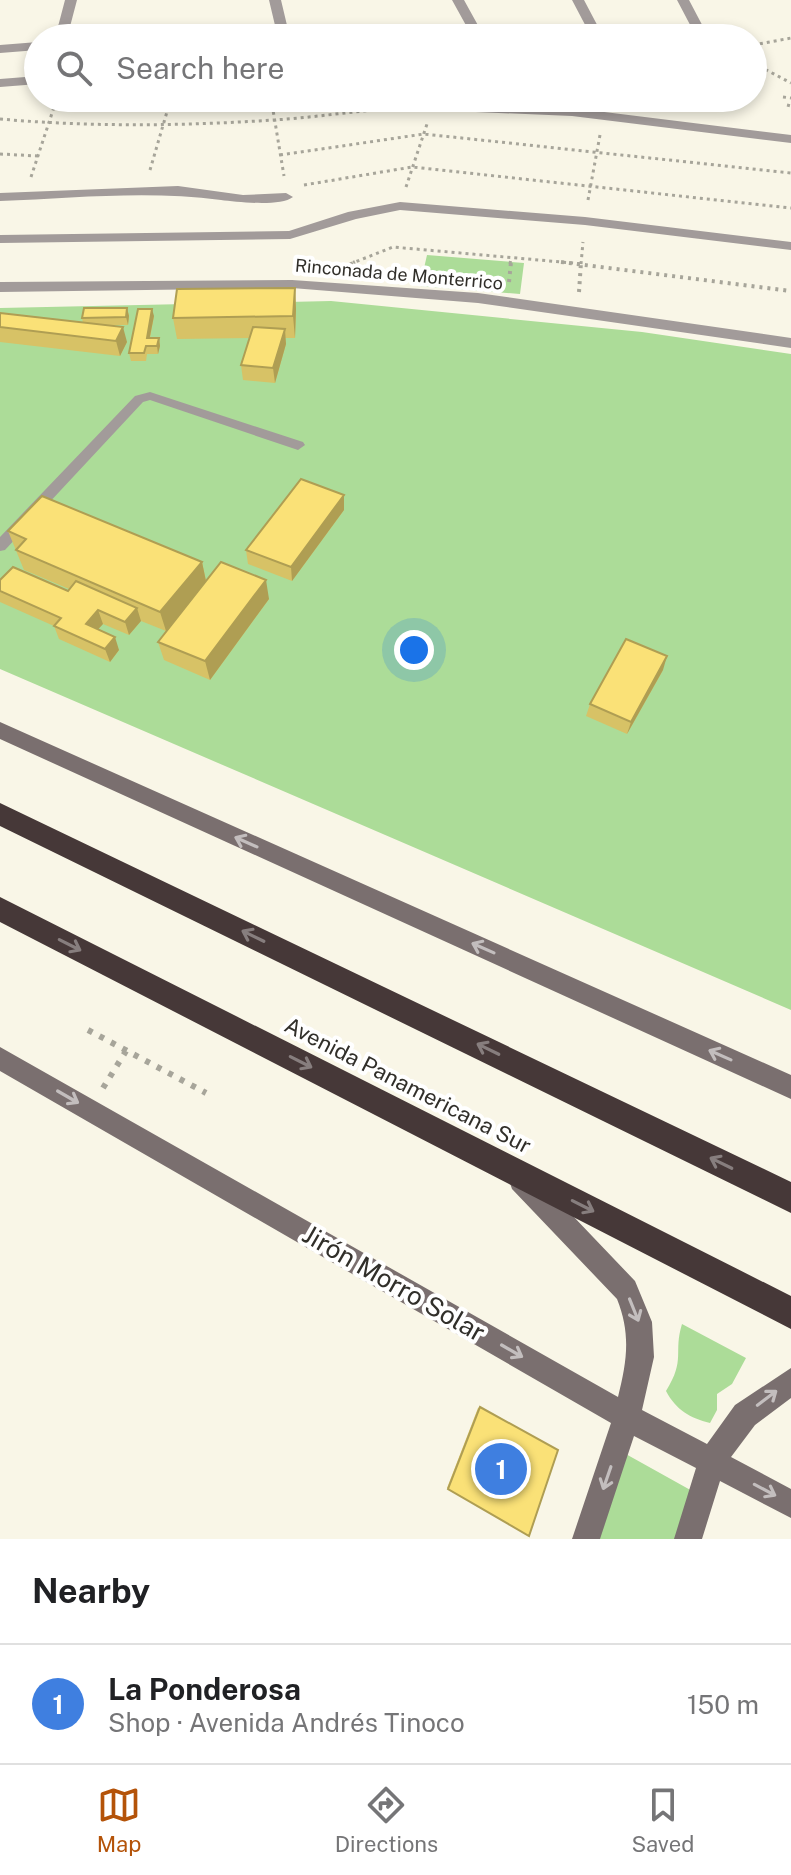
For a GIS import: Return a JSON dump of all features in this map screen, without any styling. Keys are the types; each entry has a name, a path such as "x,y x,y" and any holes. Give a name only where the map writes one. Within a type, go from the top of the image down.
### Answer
{"highway":[{"path":"0,814 791,1198"},
{"name":"Avenida Panamericana Sur","path":"0,909 791,1313"}],"street":[{"path":"65,24 71,0"},
{"path":"275,0 281,24"},
{"path":"458,0 471,24"},
{"path":"578,0 591,24"},
{"path":"683,0 696,24"},
{"path":"0,49 24,47"},
{"path":"0,83 24,81"},
{"path":"572,112 791,139"},
{"path":"0,197 178,190 243,199 286,197"},
{"path":"0,239 290,235 353,215 400,206 585,221 791,246"},
{"name":"Rinconada de Monterrico","path":"0,287 302,285 478,298 791,343"},
{"path":"0,730 791,1087"},
{"name":"Jirón Morro Solar","path":"0,1058 627,1417 791,1504"},
{"path":"509,1168 626,1290 639,1322 641,1357 627,1417 586,1539"},
{"path":"688,1539 712,1461 745,1415 791,1381"}],"lane":[{"path":"0,546 139,399 150,396 298,445"}],"path":[{"path":"767,42 791,38"},
{"path":"767,70 791,83"},
{"path":"783,97 791,98"},
{"path":"24,196 53,112"},
{"path":"144,192 167,112"},
{"path":"0,119 49,124 164,123 275,120 373,112"},
{"path":"400,206 432,112"},
{"path":"577,312 585,221 603,117"},
{"path":"280,155 424,134 791,173"},
{"path":"0,154 38,156"},
{"path":"300,186 412,167 791,208"},
{"path":"302,285 393,247 581,264 791,291"},
{"path":"88,1030 206,1093"},
{"path":"101,1091 126,1051"}],"green space":[{"path":"427,255 524,263 520,294 420,286"},
{"path":"331,301 642,332 791,354 791,1010 0,669 0,308"},
{"path":"682,1324 746,1358 732,1384 717,1394 717,1410 710,1423 684,1412 666,1391 676,1371"},
{"path":"624,1453 694,1492 680,1539 595,1539"}],"building":[{"path":"295,288 293,316 173,318 177,289"},
{"path":"84,308 127,308 126,317 82,318"},
{"path":"138,309 152,309 147,338 159,338 157,346 146,346 144,353 129,353"},
{"path":"0,313 123,327 116,341 0,327"},
{"path":"253,327 285,329 273,368 241,365"},
{"path":"301,479 344,495 291,567 246,550"},
{"path":"42,496 202,562 160,612 16,550 26,539 8,531"},
{"path":"221,562 266,580 205,661 158,642"},
{"path":"13,567 68,591 76,581 137,608 125,622 98,610 86,624 115,637 105,649 54,626 61,618 0,591 0,580"},
{"path":"626,639 667,656 631,722 590,704"},
{"path":"480,1407 558,1450 529,1536 448,1489"}],"place":[{"name":"La Ponderosa","path":"501,1469"}]}
